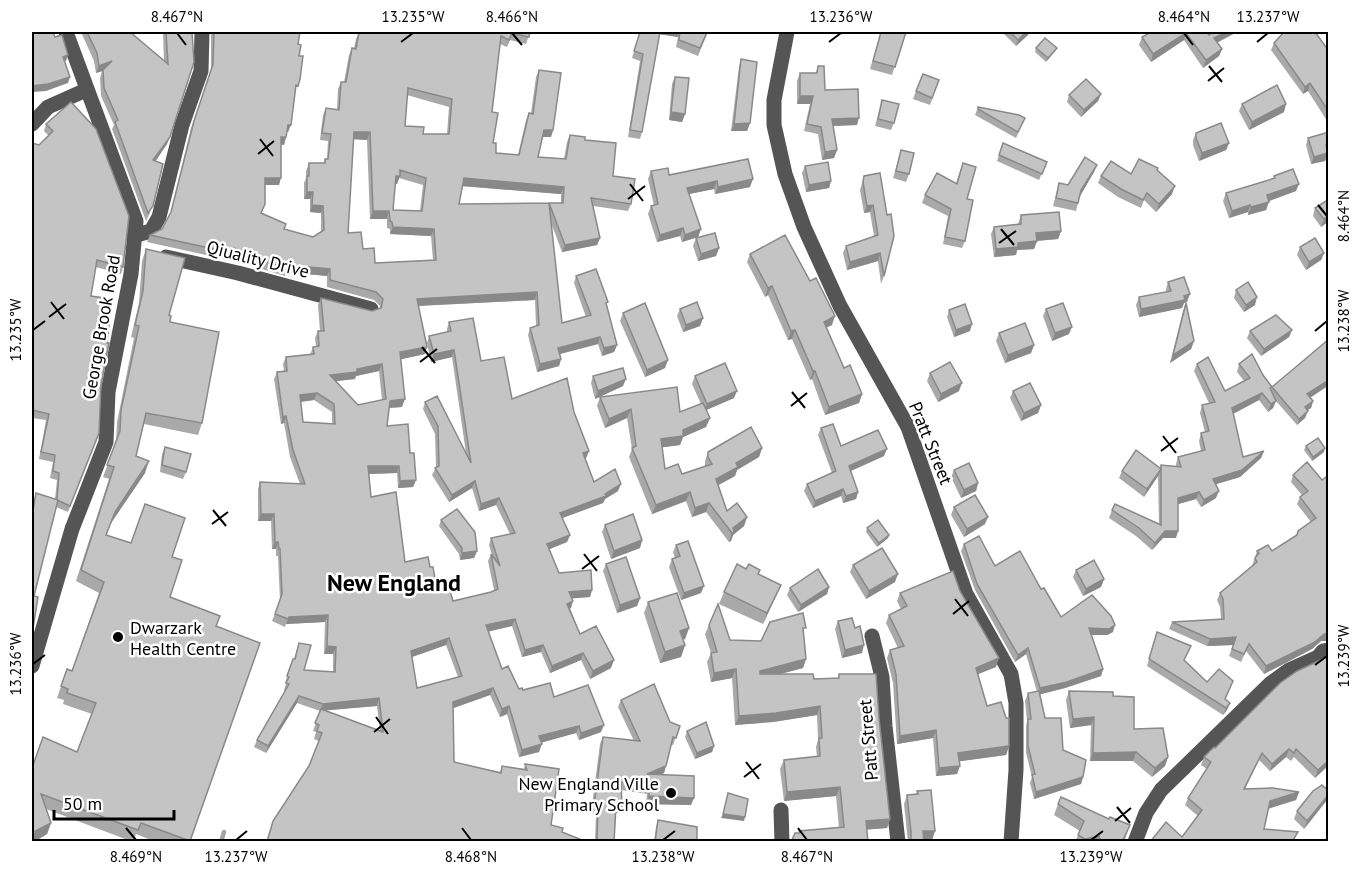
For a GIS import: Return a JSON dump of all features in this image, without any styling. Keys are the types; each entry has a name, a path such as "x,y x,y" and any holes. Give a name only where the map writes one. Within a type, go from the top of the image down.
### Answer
{"street":[{"name":"George Brook Road","path":"32,666 72,529 106,442 108,392 142,248 136,221 66,32"},
{"path":"142,248 159,217 182,124 201,71 202,32"},
{"name":"Pratt Street","path":"787,32 774,100 774,125 785,174 804,227 840,306 908,427 966,594 1011,674 1016,703 1016,770 1011,842"},
{"path":"32,124 48,107 86,90"},
{"name":"Qiuality Drive","path":"142,248 371,309"},
{"name":"Patt Street","path":"872,636 882,677 898,842"},
{"path":"1135,842 1146,813 1161,790 1270,683 1289,670 1329,650"},
{"path":"781,810 782,842"}],"building":[{"path":"32,32 53,32 55,37 62,35 68,55 63,57 70,77 32,86"},
{"path":"87,32 130,32 168,64 166,32 192,32 194,62 170,137 153,160 163,164 153,206 148,213 115,122 118,120 104,88 103,70 112,61 99,66 97,53"},
{"path":"214,32 300,32 299,56 303,56 300,79 298,86 296,85 291,125 288,125 286,137 281,137 281,178 265,178 265,204 261,213 286,224 284,229 313,237 324,230 323,206 312,205 313,192 307,192 309,163 325,163 325,159 328,159 331,134 322,133 326,108 339,110 341,82 346,82 352,48 356,49 359,32 530,32 529,37 512,33 509,40 501,36 492,112 498,113 493,143 496,143 496,153 519,155 529,113 533,114 539,70 561,73 553,130 544,130 538,157 566,159 570,135 585,137 585,140 616,143 613,176 635,179 631,204 591,198 600,238 565,245 549,203 562,323 591,315 576,276 596,269 608,302 606,303 617,345 604,348 600,337 558,348 561,359 540,364 530,328 539,325 537,292 417,299 427,347 400,352 405,399 390,401 387,426 408,424 410,453 414,453 416,480 400,481 399,466 368,466 371,497 396,492 405,562 428,557 430,567 433,567 436,584 447,581 453,601 498,589 491,554 500,566 491,538 515,533 499,498 481,504 475,481 452,495 435,468 439,466 438,426 425,402 437,396 471,463 454,350 434,354 429,336 451,331 449,322 473,318 481,361 504,357 512,399 567,378 574,412 589,451 583,453 594,482 615,469 621,484 605,494 606,496 560,513 570,535 547,544 559,573 591,570 592,590 569,592 573,601 567,604 580,634 596,626 614,660 593,671 583,653 552,666 543,645 525,650 515,619 486,625 502,669 508,666 519,689 550,683 554,697 588,685 604,725 581,733 579,726 539,736 542,744 522,750 509,706 502,709 493,688 453,702 454,762 501,773 502,766 527,770 525,764 559,769 551,825 563,828 562,832 582,840 594,842 267,842 273,821 309,766 322,733 317,731 319,725 315,723 321,709 383,732 379,698 323,704 299,696 268,746 257,740 289,684 286,683 289,677 287,676 299,643 311,645 304,670 335,672 336,647 327,646 328,615 289,617 288,619 275,614 282,594 280,549 278,542 275,542 274,514 261,514 260,482 305,484 293,450 286,416 283,417 277,372 287,371 286,357 314,354 313,347 319,346 318,331 324,331 321,298 372,311 381,308 383,299 376,292 330,280 330,269 289,265 288,268 265,262 266,258 233,248 232,253 150,235 162,229 171,212 194,121 213,64","holes":["408,88 452,99 449,134 423,134 424,127 405,126","354,132 370,132 373,211 389,211 393,227 434,229 436,260 375,263 374,248 363,249 361,232 348,233","400,170 426,178 422,211 393,210 396,176 400,176","464,178 564,187 563,203 459,204","382,364 386,399 358,405 330,375 357,372 357,369","317,393 334,404 335,424 303,422 300,395","449,638 462,676 417,688 411,651"]},
{"path":"640,32 660,32 642,132 630,130 643,54 634,51"},
{"path":"680,32 707,32 700,48 679,40"},
{"path":"881,32 906,32 895,67 873,61"},
{"path":"1010,32 1026,32 1018,40"},
{"path":"1151,32 1206,32 1209,35 1209,32 1226,32 1214,38 1222,49 1206,60 1186,33 1153,54 1142,37"},
{"path":"1284,32 1315,32 1329,51 1329,112 1310,83 1305,87 1274,43"},
{"path":"1045,38 1057,48 1048,58 1036,48"},
{"path":"741,59 757,62 750,123 734,124"},
{"path":"818,66 824,66 825,90 858,89 859,118 832,119 837,150 825,152 821,127 807,124 813,96 800,96 800,73 817,73"},
{"path":"923,74 939,80 932,98 916,91"},
{"path":"675,77 689,78 685,114 671,112"},
{"path":"1086,79 1101,94 1084,110 1069,95"},
{"path":"1277,85 1286,104 1252,122 1242,104"},
{"path":"882,100 899,104 894,123 878,119"},
{"path":"71,102 96,129 129,216 123,267 97,260 91,296 104,298 101,316 110,317 107,343 109,343 101,385 99,433 70,506 57,500 59,473 53,471 55,455 41,452 49,414 32,410 32,143 39,145 53,131 46,124"},
{"path":"978,107 1019,115 1025,118 1018,132"},
{"path":"1221,123 1229,143 1202,153 1196,133"},
{"path":"1329,132 1329,144 1326,145 1328,153 1314,157 1308,138"},
{"path":"1003,143 1047,162 1042,174 999,155"},
{"path":"901,150 914,153 909,174 896,171"},
{"path":"1085,157 1097,165 1081,190 1078,203 1056,198 1059,183 1068,185"},
{"path":"748,159 753,179 718,187 717,181 687,188 701,229 685,235 683,228 660,235 651,206 658,204 651,171 668,168 669,175"},
{"path":"1139,159 1158,168 1157,170 1175,186 1159,204 1147,193 1143,200 1101,176 1111,161 1131,174"},
{"path":"828,162 831,181 809,185 805,166"},
{"path":"963,163 976,167 967,199 973,200 965,241 945,237 951,209 925,195 937,173 957,184"},
{"path":"1293,169 1299,184 1267,195 1269,202 1232,211 1226,193 1275,178 1274,176"},
{"path":"880,173 887,215 891,214 894,236 884,276 880,253 850,262 846,246 878,235 873,205 867,206 863,182 864,176"},
{"path":"1329,199 1329,216 1324,219 1315,208"},
{"path":"1059,212 1061,231 1036,233 1037,241 1018,243 1018,247 996,249 994,227 1021,224 1021,215"},
{"path":"715,233 719,248 701,254 696,238"},
{"path":"785,235 810,281 816,278 835,316 824,322 844,368 850,365 862,394 829,407 795,330 791,331 772,286 768,288 750,254"},
{"path":"1315,238 1324,253 1309,262 1300,247"},
{"path":"146,249 185,258 169,315 171,316 170,322 219,332 202,423 146,413 136,456 149,461 115,512 106,535 131,543 145,504 185,518 172,557 182,560 170,597 220,616 216,626 260,643 190,841 141,823 138,830 41,794 51,823 32,833 32,768 43,737 77,752 96,703 67,693 68,689 61,686 67,669 72,671 104,582 81,570 114,467 107,465 120,431 121,410 139,326 135,325 143,291"},
{"path":"1184,277 1190,294 1184,296 1185,300 1141,309 1139,297 1171,291 1168,282"},
{"path":"1248,282 1257,297 1246,305 1236,290"},
{"path":"697,302 703,318 686,325 680,309"},
{"path":"645,303 668,360 647,370 623,313"},
{"path":"1063,303 1072,327 1055,333 1046,309"},
{"path":"1186,303 1194,341 1173,355"},
{"path":"965,304 972,324 956,330 949,310"},
{"path":"1276,315 1292,330 1264,349 1250,331"},
{"path":"1025,323 1034,345 1008,355 999,333"},
{"path":"1329,339 1329,380 1307,394 1313,401 1305,407 1308,411 1299,419 1272,387"},
{"path":"1252,354 1272,387 1270,388 1276,401 1271,404 1262,393 1232,408 1243,457 1264,451 1242,470 1213,479 1219,491 1204,500 1199,492 1178,498 1178,531 1165,531 1155,543 1139,528 1112,510 1115,504 1161,525 1161,465 1181,467 1178,457 1205,450 1201,433 1209,431 1202,405 1215,402 1197,364 1208,357 1225,391 1250,378 1239,364"},
{"path":"950,362 962,383 941,394 930,373"},
{"path":"725,363 737,391 707,404 695,376"},
{"path":"623,368 626,379 598,391 593,376"},
{"path":"1030,383 1041,405 1024,413 1013,391"},
{"path":"677,387 680,412 703,403 710,418 683,430 683,436 661,439 665,469 678,464 682,474 712,464 708,452 751,427 762,448 736,463 738,467 716,479 727,511 737,503 747,517 733,528 732,533 709,503 695,508 690,492 656,505 632,448 636,446 631,409 609,419 600,397"},
{"path":"833,424 841,446 878,430 887,449 849,466 858,492 846,496 843,489 815,501 807,484 836,471 821,428"},
{"path":"1318,438 1325,448 1313,457 1306,446"},
{"path":"165,447 191,454 186,472 162,465"},
{"path":"1136,450 1161,469 1147,489 1122,471"},
{"path":"1307,462 1322,480 1329,475 1329,634 1324,634 1315,642 1266,666 1249,644 1244,654 1232,649 1236,637 1210,639 1172,622 1224,619 1223,599 1220,593 1257,562 1255,558 1259,553 1257,551 1268,545 1272,551 1297,535 1298,531 1316,518 1300,497 1308,491 1293,475"},
{"path":"969,463 978,483 964,490 954,470"},
{"path":"36,493 58,500 34,596 38,597 32,635 32,516"},
{"path":"975,495 988,517 967,529 954,507"},
{"path":"457,509 475,532 477,551 462,553 462,548 441,520"},
{"path":"633,514 642,540 614,551 605,525"},
{"path":"878,520 889,535 879,543 867,528"},
{"path":"979,536 995,566 1020,551 1041,589 1044,588 1061,617 1092,595 1111,616 1115,625 1109,629 1089,628 1103,669 1067,682 1040,688 1028,648 1018,655 977,584 964,544"},
{"path":"688,541 704,586 684,593 672,559 680,556 676,545"},
{"path":"882,548 898,574 869,591 853,565"},
{"path":"626,557 640,598 620,605 606,564"},
{"path":"1094,560 1104,579 1086,589 1076,570"},
{"path":"737,564 746,569 749,564 760,570 758,574 781,585 767,613 724,592"},
{"path":"818,569 829,587 801,605 790,588"},
{"path":"953,571 960,591 999,658 976,668 987,706 1001,702 1006,718 1009,718 1009,746 958,753 960,766 939,768 936,730 900,736 896,674 890,650 904,646 889,615 907,606 900,593"},
{"path":"677,593 689,628 680,631 685,645 665,652 648,602"},
{"path":"718,604 730,640 761,641 770,622 803,613 806,628 803,628 806,659 760,671 760,674 813,674 814,679 839,678 839,674 876,674 890,819 866,821 868,842 791,842 795,833 800,833 799,831 844,827 840,787 787,792 784,760 820,756 819,738 822,738 820,706 739,716 736,669 714,673 711,653 717,652 709,625"},
{"path":"852,618 855,628 860,626 864,645 845,650 838,621"},
{"path":"1157,632 1191,646 1184,660 1207,682 1219,669 1233,681 1225,699 1230,703 1226,708 1149,659"},
{"path":"1329,656 1329,760 1318,770 1296,749 1294,753 1289,749 1272,764 1262,753 1244,789 1273,788 1299,792 1270,801 1264,829 1298,832 1292,842 1150,842 1166,822 1182,837 1202,810 1188,798 1211,762 1204,757 1280,683 1297,671"},
{"path":"654,684 670,722 680,726 676,738 673,737 666,766 647,774 694,776 694,798 649,796 649,787 621,782 622,806 616,806 614,842 597,842 598,807 594,806 603,737 640,741 621,700"},
{"path":"1039,691 1045,718 1061,718 1063,750 1086,760 1083,777 1036,792 1032,775 1035,774 1028,746 1028,719 1031,719 1028,693"},
{"path":"1069,691 1113,692 1113,696 1134,697 1134,729 1163,728 1168,757 1155,768 1136,752 1093,753 1094,717 1073,719"},
{"path":"706,722 714,746 697,753 687,731"},
{"path":"1322,785 1329,791 1329,794 1307,821 1297,811 1313,791"},
{"path":"931,790 935,831 923,831 924,842 911,842 907,795 918,794 917,791"},
{"path":"728,793 748,799 745,817 723,814"},
{"path":"1061,797 1109,819 1110,817 1130,825 1122,842 1101,842 1099,836 1085,839 1078,835 1084,821 1058,804"},
{"path":"658,820 697,827 697,842 655,842"}],"waterway":[{"path":"221,842 224,832"}],"place":[{"name":"Dwarzark Health Centre","path":"118,637"},
{"name":"New England Ville Primary School","path":"671,793"}],"district":[{"name":"New England","path":"394,582"}]}
